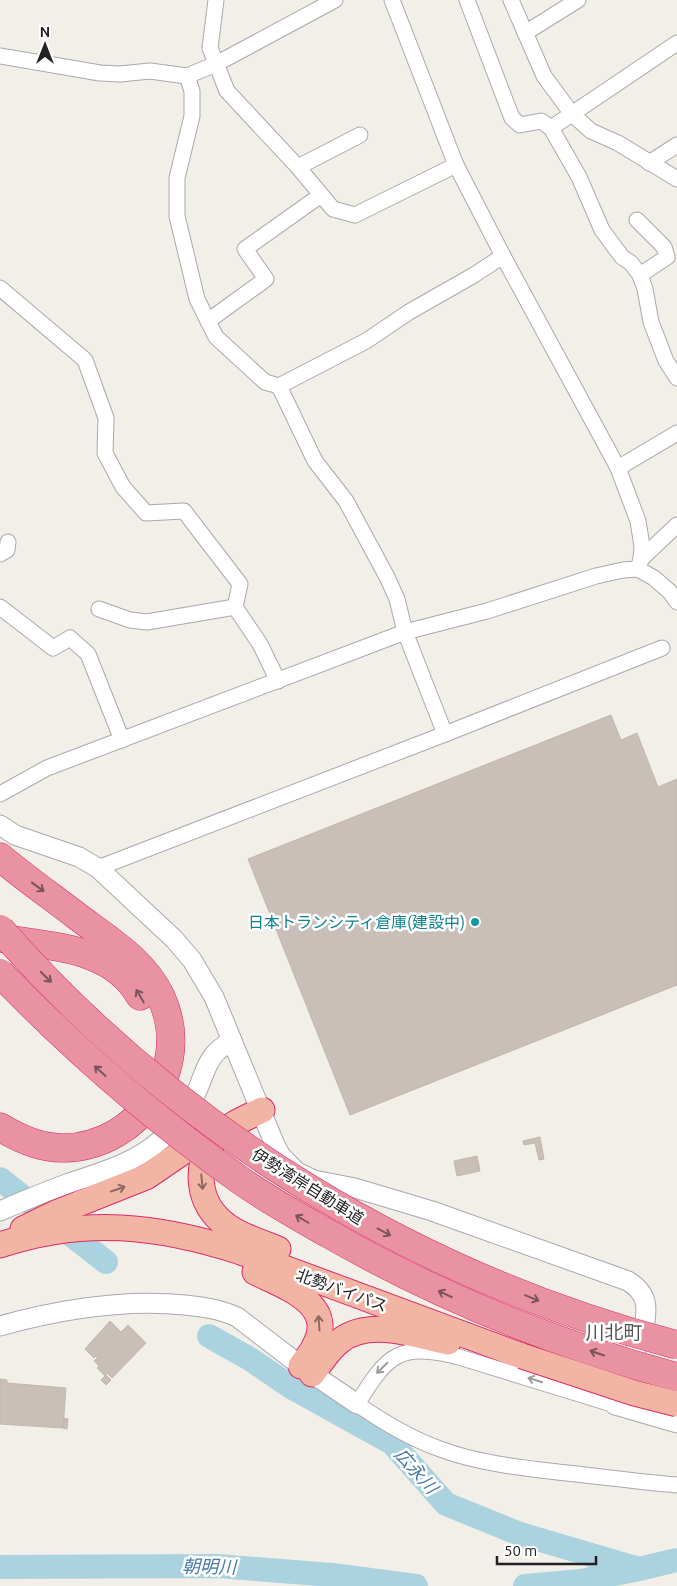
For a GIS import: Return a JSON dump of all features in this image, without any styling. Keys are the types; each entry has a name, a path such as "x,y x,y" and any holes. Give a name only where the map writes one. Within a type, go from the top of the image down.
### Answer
{"highway":[{"path":"0,857 25,878 111,940 135,961 154,983 162,999 170,1030 168,1063 157,1093 135,1120 120,1131 103,1140 64,1148 30,1143 0,1127"},
{"name":"伊勢湾岸自動車道","path":"0,929 111,1041 168,1090 259,1156 317,1194 383,1232 461,1269 568,1312 623,1331 677,1345"},
{"path":"0,938 67,948 105,962 121,973 135,987 145,1004 151,1021 153,1042 146,1078 138,1093 123,1110 109,1120 92,1128 75,1133 39,1131 21,1124 0,1110"},
{"name":"伊勢湾岸自動車道","path":"0,973 74,1046 149,1112 241,1181 293,1214 368,1256 448,1296 537,1333 616,1360 677,1376"},
{"path":"0,1245 42,1228 72,1206 130,1185 146,1177 211,1133 262,1110"},
{"path":"262,1110 238,1122 217,1137 208,1149 200,1176 210,1210 217,1218 226,1226 238,1232 432,1314 479,1340"},
{"name":"北勢バイパス","path":"94,1230 118,1227 178,1234 207,1241 522,1356 634,1393 677,1404"},
{"path":"0,1241 42,1228 94,1230 146,1235 175,1241 201,1248 232,1260 307,1300 318,1313 320,1330 306,1370"},
{"path":"306,1370 340,1341 362,1330 374,1329 522,1356"}],"street":[{"path":"216,0 210,48 227,91 298,167 332,209 355,215 456,165"},
{"path":"0,56 100,73 120,74 150,71 187,76 216,64 335,0"},
{"path":"392,0 456,165 618,468 638,521 642,546 640,564"},
{"path":"467,0 512,118 520,125 541,120 551,128 579,176 602,230 622,257 631,263 640,275 645,289 651,322 666,361 677,378"},
{"path":"511,0 544,76 572,114 591,131 618,142 677,179"},
{"path":"525,33 578,0"},
{"path":"551,128 677,43"},
{"path":"187,76 192,91 192,116 177,178 177,216 197,299 216,337 265,382 280,386 366,341 409,312 474,276 503,256"},
{"path":"298,167 360,135"},
{"path":"649,163 677,145"},
{"path":"208,321 266,279 245,249 321,195"},
{"path":"637,220 664,247 667,257 640,275"},
{"path":"0,288 84,360 106,418 104,452 123,487 146,513 184,511 240,584 235,607 260,644 278,681"},
{"path":"280,386 315,461 346,501 387,577 397,599 405,632 445,734"},
{"path":"618,468 677,433"},
{"path":"0,794 47,768 405,632 487,611 640,564 677,525"},
{"path":"640,564 670,592 677,602"},
{"path":"0,607 53,648 70,638 88,654 122,740"},
{"path":"99,609 130,620 147,622 235,607"},
{"path":"98,868 662,648"},
{"path":"0,825 15,835 79,857 98,868 174,938 192,960 214,997 281,1156 297,1172 314,1180 355,1188 432,1211 628,1281 637,1286 643,1295 646,1306 643,1331 615,1405"},
{"path":"6,1208 46,1191 115,1167 157,1144 187,1109 213,1055 220,1047 232,1041"},
{"path":"0,1326 54,1312 84,1307 139,1303 195,1306 227,1312 237,1317 306,1370 386,1424 440,1450 470,1458 536,1469 677,1485"},
{"path":"356,1404 374,1375 393,1357 408,1352 436,1351 677,1423"}],"building":[{"name":"日本トランシティ倉庫(建設中)","path":"611,715 621,740 637,733 658,787 677,779 677,985 350,1115 248,859"},
{"path":"540,1137 544,1159 539,1160 535,1143 524,1145 523,1141"},
{"path":"477,1156 480,1171 457,1176 454,1161"},
{"path":"110,1321 121,1332 128,1325 146,1343 112,1378 107,1373 105,1376 97,1368 99,1366 94,1361 98,1357 94,1358 85,1349"},
{"path":"106,1375 111,1380 106,1385 101,1380"},
{"path":"0,1379 7,1380 7,1383 66,1388 63,1428 0,1424"},
{"path":"64,1418 68,1419 67,1429 63,1428"}],"waterway":[{"path":"0,1179 106,1262"},
{"name":"広永川","path":"209,1336 250,1359 291,1387 392,1443 446,1504 520,1534 639,1569"},
{"name":"朝明川","path":"525,1586 581,1581 677,1560"},
{"name":"朝明川","path":"0,1567 217,1566 332,1575 416,1586"}],"place":[{"name":"日本トランシティ倉庫(建設中)","path":"475,922"}],"district":[{"name":"川北町","path":"614,1332"}]}
